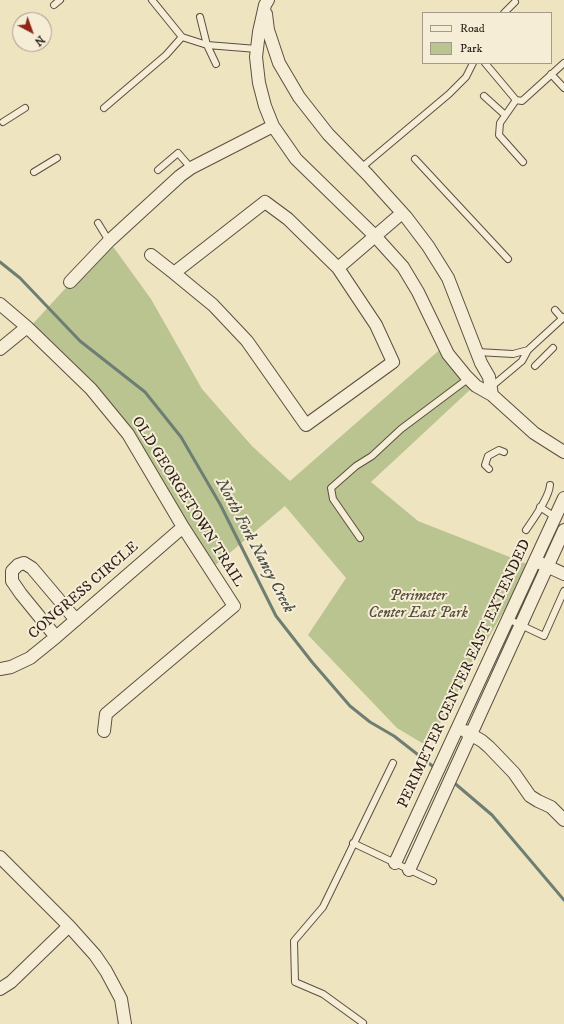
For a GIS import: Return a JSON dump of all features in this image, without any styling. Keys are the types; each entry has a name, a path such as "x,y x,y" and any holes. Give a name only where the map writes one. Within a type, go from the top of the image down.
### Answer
{"street":[{"path":"267,3 259,32 256,57 259,83 265,106 273,126 296,159 375,236 403,267 418,292 448,354 476,386 492,391 534,433 564,452"},
{"path":"267,3 268,30 279,63 299,97 328,134 402,213 428,246 448,278 477,352 489,377 492,391"},
{"path":"70,282 109,241 180,176 191,168 273,126"},
{"path":"151,255 213,305 247,341 306,425 393,362 376,325 338,268 288,219 265,202 174,273"},
{"path":"338,268 402,213"},
{"name":"OLD GEORGETOWN TRAIL","path":"0,304 27,327 92,389 128,434 183,527 234,606 106,714 104,730"},
{"path":"0,349 27,327"},
{"name":"PERIMETER CENTER EAST EXTENDED","path":"395,863 564,498"},
{"name":"CONGRESS CIRCLE","path":"0,669 30,658 183,527"},
{"name":"PERIMETER CENTER EAST EXTENDED","path":"409,870 564,530"},
{"path":"535,561 564,574"},
{"path":"56,637 12,581 12,572 18,565 24,564 32,568 76,620"},
{"path":"457,727 471,734 489,747 514,773 530,796 551,808 564,820"},
{"path":"0,857 69,926 95,955 106,971 121,999 125,1024"},
{"path":"0,989 11,982 69,926"}],"lane":[{"path":"54,5 60,0"},
{"path":"152,0 182,37 207,45 257,49"},
{"path":"505,12 515,1"},
{"path":"200,17 207,45 216,64"},
{"path":"104,108 166,55 182,37"},
{"path":"486,64 516,100 522,101 564,63"},
{"path":"361,168 449,94 466,77 472,64"},
{"path":"551,74 564,88"},
{"path":"484,96 505,115"},
{"path":"516,100 500,123 498,135 523,162"},
{"path":"3,122 25,108"},
{"path":"158,170 178,153 191,168"},
{"path":"34,172 57,158"},
{"path":"415,159 508,260"},
{"path":"98,223 109,241"},
{"path":"492,391 522,361 528,350 563,318 555,310"},
{"path":"535,366 553,348"},
{"path":"477,352 513,354 528,350"},
{"path":"360,538 333,499 331,488 356,466 372,456 401,429 469,378"},
{"path":"489,469 485,463 488,456 499,450 504,452"},
{"path":"526,530 540,507 550,488 550,485"},
{"path":"540,507 555,517"},
{"path":"508,620 544,636 564,591"},
{"path":"363,1023 323,994 295,982 294,941 323,906 394,763"},
{"path":"353,843 432,881"}],"green space":[{"name":"Perimeter Center East Park","path":"109,241 151,299 202,389 252,446 290,481 444,346 472,388 371,482 418,521 530,565 427,746 397,728 308,635 346,578 285,506 212,568 124,437 29,328"}],"waterway":[{"name":"North Fork Nancy Creek","path":"0,262 20,278 80,341 145,392 181,437 220,504 276,616 312,662 350,706 370,722 394,736 435,768"},
{"name":"North Fork Nancy Creek","path":"452,781 492,815 564,900"}]}
